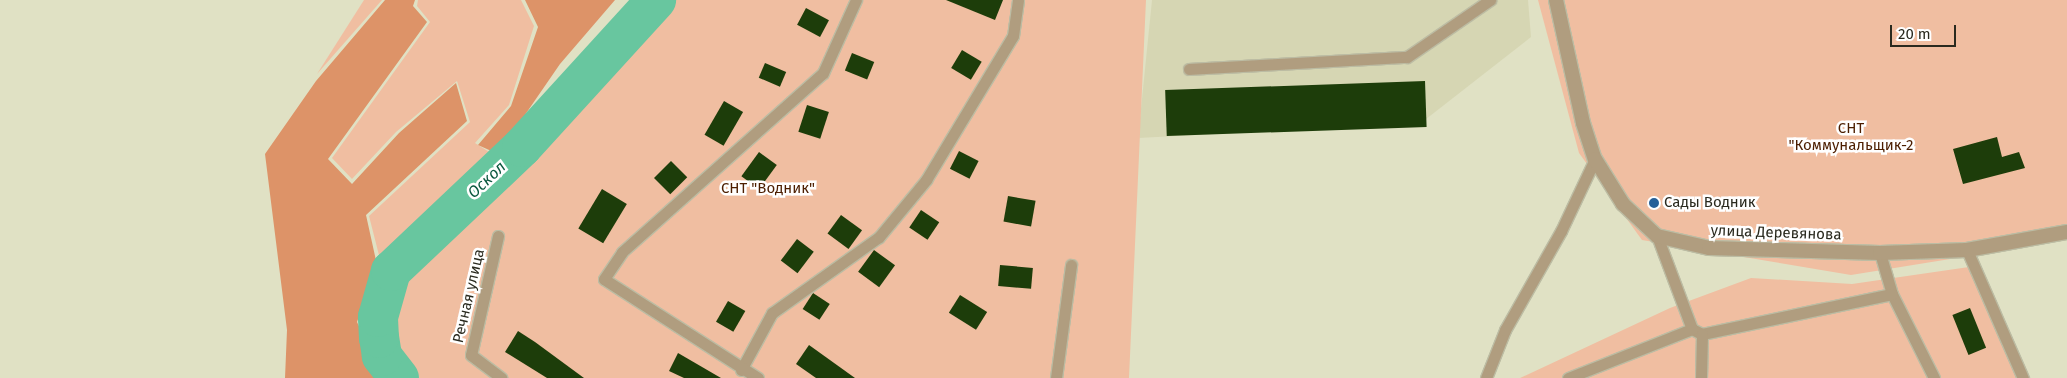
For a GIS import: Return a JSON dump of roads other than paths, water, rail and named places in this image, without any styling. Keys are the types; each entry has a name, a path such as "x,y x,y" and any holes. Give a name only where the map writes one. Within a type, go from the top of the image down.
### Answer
{"street":[{"path":"1556,0 1583,123 1595,159 1623,204 1657,236"},
{"name":"улица Деревянова","path":"1657,236 1709,248 1880,253 1967,250 2067,232"}],"lane":[{"path":"758,378 742,370 604,279 622,252 823,73 856,0"},
{"path":"742,370 772,313 879,237 926,180 1013,36 1018,0"},
{"path":"1189,69 1407,57 1490,0"},
{"path":"1486,378 1505,330 1561,231 1595,159"},
{"name":"Речная улица","path":"498,236 471,354 501,378"},
{"path":"1657,236 1697,332 1701,378"},
{"path":"1967,250 2023,378"},
{"path":"1880,253 1892,294 1934,378"},
{"path":"1056,378 1071,265"},
{"path":"1568,378 1697,332 1892,294"}],"waterway":[{"name":"Оскол","path":"399,378 382,356 379,338 378,317 391,271 522,147 656,0"}],"place":[{"name":"Сады Водник","path":"1654,203"}],"park label":[{"name":"СНТ \"Коммунальщик-2","path":"1851,136"},
{"name":"СНТ \"Водник\"","path":"768,189"}]}
